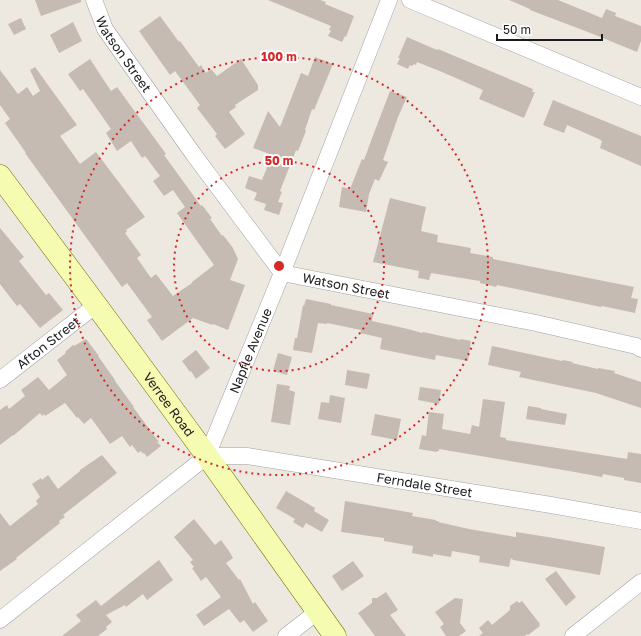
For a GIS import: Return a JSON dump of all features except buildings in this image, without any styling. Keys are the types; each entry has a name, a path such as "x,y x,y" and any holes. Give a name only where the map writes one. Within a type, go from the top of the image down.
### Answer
{"main road":[{"name":"Verree Road","path":"0,176 207,456 335,636"}],"street":[{"name":"Watson Street","path":"94,0 105,29 194,155 282,274 536,323 636,346 641,349"},
{"name":"Napfle Avenue","path":"0,620 207,456 282,274 389,0"},
{"path":"410,0 641,97"},
{"name":"Afton Street","path":"0,380 96,305"},
{"name":"Ferndale Street","path":"207,456 246,456 641,521"},
{"path":"573,636 641,582"},
{"path":"286,636 317,612"}]}
